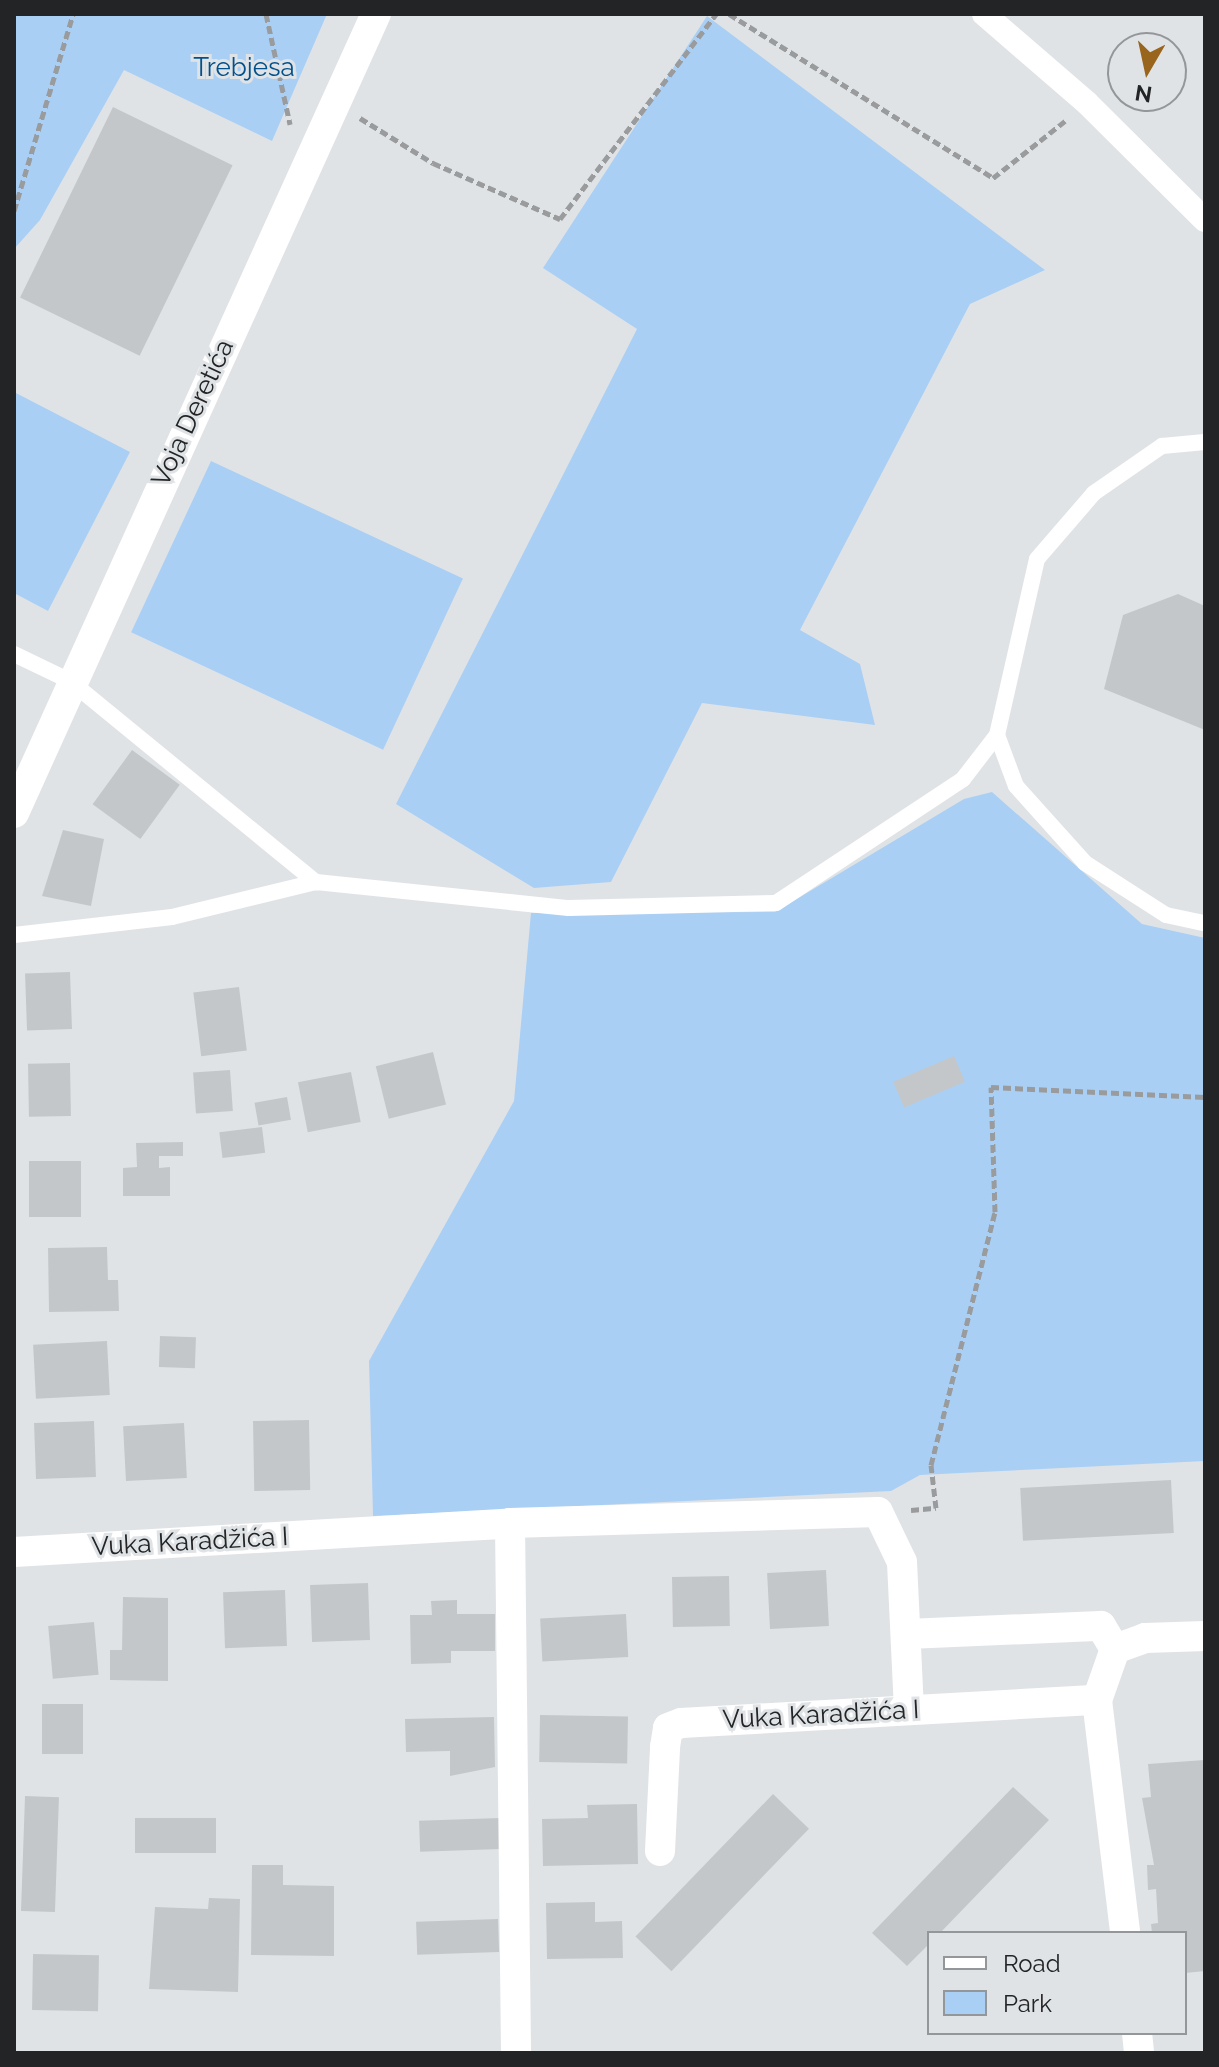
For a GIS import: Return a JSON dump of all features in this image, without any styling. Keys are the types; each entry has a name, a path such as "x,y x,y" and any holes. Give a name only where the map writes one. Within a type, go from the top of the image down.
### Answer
{"street":[{"name":"Voja Deretića","path":"14,813 70,681 376,14"},
{"path":"984,14 1087,103 1205,220"},
{"path":"878,1512 902,1562 909,1710"},
{"name":"Vuka Karadžića I","path":"14,1552 510,1523 878,1512"},
{"path":"510,1523 516,2053"},
{"path":"907,1634 1101,1626 1115,1649"},
{"path":"1115,1649 1145,1638 1205,1636"},
{"path":"1115,1649 1097,1700 1125,1931"},
{"name":"Vuka Karadžića I","path":"660,1851 668,1728 681,1723 1097,1700"}],"lane":[{"path":"14,935 172,917 316,882 569,908 776,903 963,779 997,735 1037,559 1094,493 1162,446 1205,442"},
{"path":"14,654 70,681 316,882"},
{"path":"997,735 1016,786 1085,863 1166,915 1205,923"}],"path":[{"path":"14,211 73,14"},
{"path":"266,14 301,176"},
{"path":"335,102 433,163 560,219 716,14"},
{"path":"729,14 993,178 1087,103"},
{"path":"878,1512 936,1508 931,1465 995,1212 991,1087 1205,1097"}],"green space":[{"name":"Trebjesa","path":"14,14 327,14 272,141 124,70 40,220 14,249"},
{"path":"707,16 1045,270 970,304 800,630 860,664 875,725 702,703 611,882 534,888 396,804 637,329 543,268"},
{"path":"14,392 130,452 48,611 14,593"},
{"path":"211,461 463,578 383,750 131,632"},
{"path":"992,792 1142,924 1205,938 1205,1461 920,1475 891,1491 373,1516 369,1361 514,1101 531,913 775,912 964,799"}],"building":[{"path":"113,107 233,165 140,356 20,298"},
{"path":"1178,594 1205,606 1205,730 1104,689 1123,615"},
{"path":"132,750 180,785 140,839 93,804"},
{"path":"63,830 104,839 91,906 42,896"},
{"path":"70,972 72,1029 27,1031 25,974"},
{"path":"239,987 247,1051 201,1056 193,993"},
{"path":"433,1052 446,1104 389,1119 376,1066"},
{"path":"954,1056 965,1082 904,1108 893,1082"},
{"path":"70,1063 71,1116 29,1117 28,1064"},
{"path":"230,1070 233,1111 196,1113 193,1073"},
{"path":"351,1072 361,1122 308,1132 298,1082"},
{"path":"287,1097 291,1120 258,1125 255,1103"},
{"path":"262,1127 265,1153 222,1158 219,1132"},
{"path":"183,1142 183,1156 159,1156 159,1168 170,1167 170,1196 123,1196 123,1168 137,1167 136,1143"},
{"path":"29,1161 81,1161 81,1217 29,1217"},
{"path":"107,1247 108,1280 118,1280 119,1311 49,1312 48,1248"},
{"path":"160,1336 196,1337 195,1368 159,1367"},
{"path":"107,1341 110,1395 36,1399 33,1345"},
{"path":"309,1420 310,1490 254,1491 253,1421"},
{"path":"94,1421 96,1477 36,1479 34,1423"},
{"path":"184,1423 187,1478 126,1481 123,1426"},
{"path":"1171,1480 1174,1533 1023,1541 1020,1488"},
{"path":"826,1570 829,1626 770,1629 767,1573"},
{"path":"729,1576 730,1626 673,1627 672,1577"},
{"path":"368,1583 370,1640 312,1642 310,1585"},
{"path":"285,1590 287,1646 225,1648 223,1592"},
{"path":"123,1597 168,1598 168,1681 110,1680 110,1650 122,1650"},
{"path":"457,1600 457,1614 495,1614 495,1651 451,1651 451,1663 411,1664 410,1615 432,1615 431,1601"},
{"path":"626,1614 628,1657 542,1661 540,1619"},
{"path":"94,1622 99,1675 53,1679 48,1626"},
{"path":"42,1704 83,1704 83,1754 42,1754"},
{"path":"540,1715 628,1717 627,1764 539,1762"},
{"path":"494,1717 495,1767 450,1776 450,1751 406,1752 405,1719"},
{"path":"1205,1760 1205,1971 1187,1973 1187,1931 1152,1931 1151,1924 1158,1923 1156,1889 1148,1890 1147,1865 1154,1865 1142,1798 1151,1797 1148,1764"},
{"path":"1013,1787 1049,1820 942,1931 927,1931 927,1946 907,1966 872,1933"},
{"path":"773,1794 809,1829 671,1971 635,1936"},
{"path":"25,1796 59,1797 55,1912 21,1911"},
{"path":"637,1804 638,1864 543,1866 542,1819 588,1818 587,1805"},
{"path":"135,1818 216,1818 216,1853 135,1853"},
{"path":"500,1818 501,1849 420,1852 419,1821"},
{"path":"252,1865 283,1865 283,1885 334,1886 334,1956 251,1955"},
{"path":"209,1898 240,1899 238,1992 149,1989 155,1907 208,1909"},
{"path":"595,1902 595,1922 622,1921 623,1958 547,1959 546,1903"},
{"path":"498,1919 499,1952 417,1955 416,1922"},
{"path":"33,1954 99,1955 98,2011 32,2010"}]}
